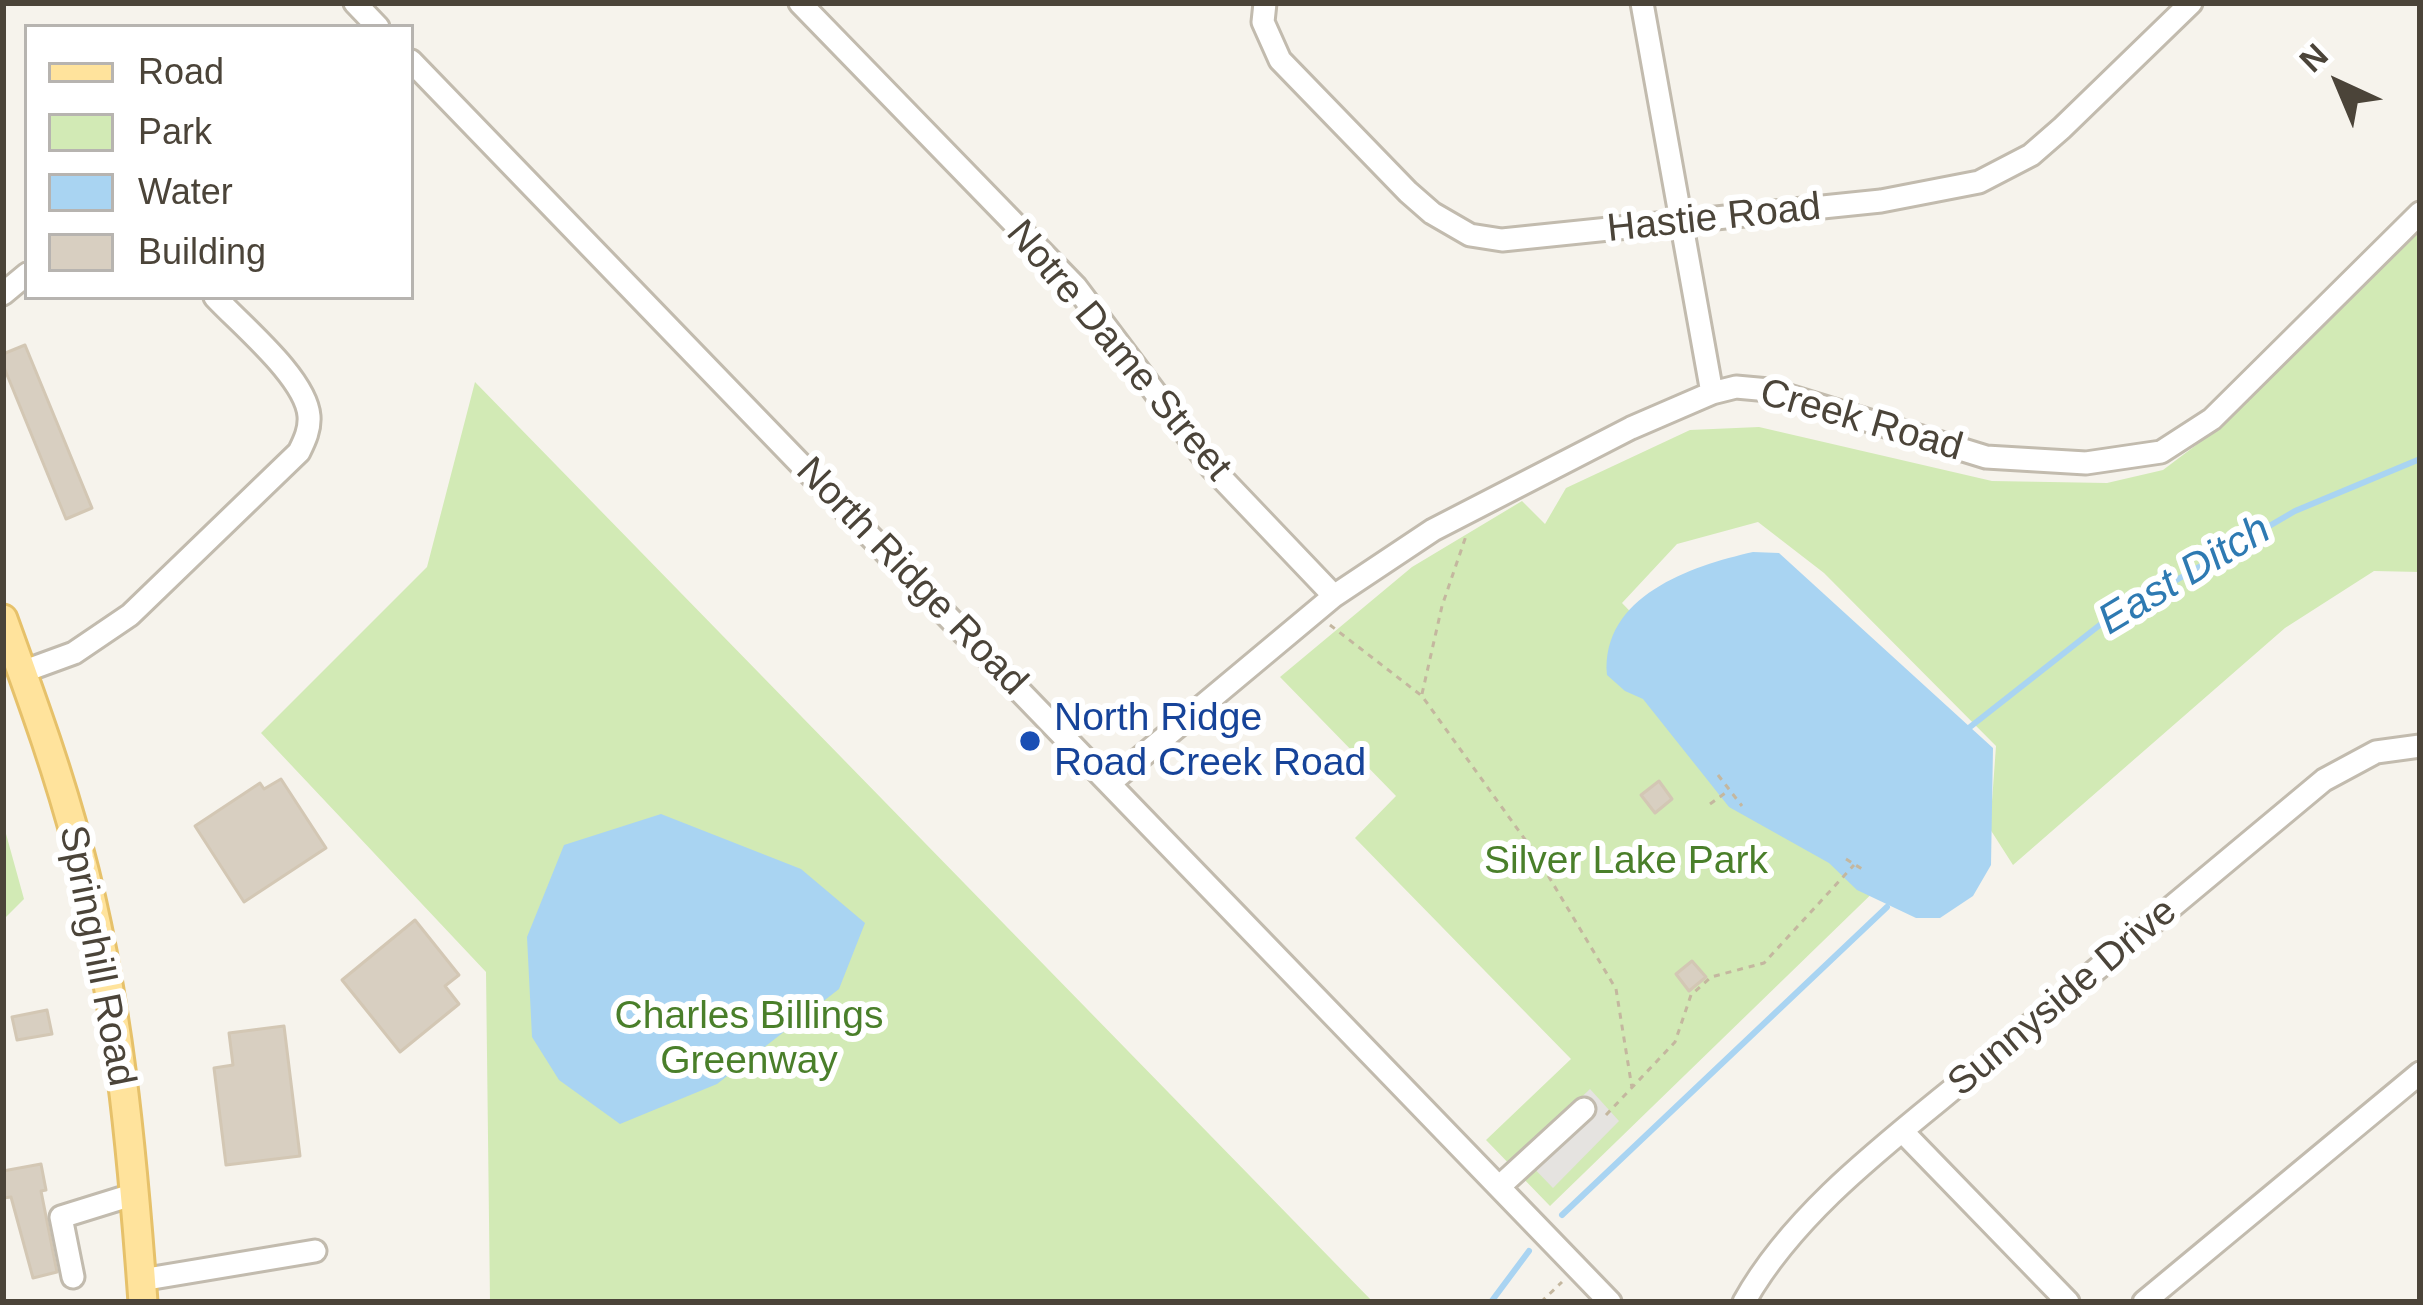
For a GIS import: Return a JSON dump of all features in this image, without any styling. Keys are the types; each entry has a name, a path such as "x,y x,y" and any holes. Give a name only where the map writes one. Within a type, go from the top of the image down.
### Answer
{"main road":[{"name":"Springhill Road","path":"3,619 68,812 87,885 126,1104 142,1291"}],"street":[{"name":"Notre Dame Street","path":"800,3 1076,287 1211,467 1334,596"},
{"path":"1642,3 1712,393"},
{"name":"Hastie Road","path":"1264,12 1280,59 1432,213 1470,235 1502,240 1881,201 1979,182 2047,142 2191,3"},
{"name":"North Ridge Road","path":"414,64 1610,1302"},
{"name":"Creek Road","path":"1110,783 1334,596 1433,530 1631,428 1736,386 1768,390 1986,458 2086,463 2161,452 2212,419 2420,213"},
{"path":"22,672 74,653 130,615 299,452 308,433 305,399 296,382 217,300"},
{"name":"Sunnyside Drive","path":"1744,1302 1771,1258 1802,1223 1903,1132 2324,780 2376,752 2420,746"},
{"path":"2144,1302 2420,1073"},
{"path":"1500,1186 1595,1112"},
{"path":"1903,1132 2068,1302"},
{"path":"73,1277 61,1217 135,1194"},
{"path":"142,1291 315,1250"}],"path":[{"path":"1422,696 1442,606 1477,506"},
{"path":"1335,631 1422,696 1534,852 1616,989 1632,1088"},
{"path":"1718,775 1742,806"},
{"path":"1710,804 1730,790"},
{"path":"1846,859 1862,869"},
{"path":"1595,1112 1632,1088 1675,1042 1690,994 1711,977 1764,963 1855,865"},
{"path":"1541,1302 1564,1281"}],"green space":[{"name":"Silver Lake Park","path":"2420,231 2420,572 2374,571 2285,628 2013,865 1990,829 1996,746 1824,573 1758,522 1677,544 1622,603 1888,878 1550,1206 1486,1140 1571,1059 1355,838 1396,796 1280,677 1412,567 1522,501 1545,524 1566,488 1690,430 1759,427 1992,481 2107,483 2163,470 2220,427"},
{"name":"Charles Billings Greenway","path":"475,382 1373,1302 490,1302 486,972 261,733 427,567"},
{"path":"3,823 24,899 3,920"}],"shaded area":[{"path":"1590,1089 1619,1121 1553,1188 1521,1155"}],"water":[{"path":"1753,552 1779,553 1993,748 1991,865 1973,896 1940,918 1916,918 1857,890 1829,863 1729,807 1643,699 1607,675 1609,648 1634,605 1678,576"},
{"path":"661,814 801,869 865,923 839,989 717,1084 620,1124 559,1080 532,1037 527,937 564,845"}],"building":[{"path":"25,345 92,508 66,519 3,365 3,354"},
{"path":"281,779 326,848 244,902 195,826 260,783 264,789"},
{"path":"1659,781 1672,799 1655,813 1641,795"},
{"path":"415,920 459,975 445,986 459,1004 400,1052 342,980"},
{"path":"1692,961 1706,977 1689,991 1676,974"},
{"path":"47,1010 52,1034 17,1040 12,1017"},
{"path":"284,1026 300,1156 226,1165 214,1068 233,1065 229,1033"},
{"path":"41,1164 46,1190 41,1191 57,1272 33,1278 11,1197 3,1198 3,1171"}],"waterway":[{"name":"East Ditch","path":"1970,727 2101,624 2295,511 2420,459"},
{"name":"East Ditch","path":"1562,1215 1887,907"},
{"name":"East Ditch","path":"1491,1302 1529,1251"}],"place":[{"name":"North Ridge Road Creek Road","path":"1030,741"}]}
